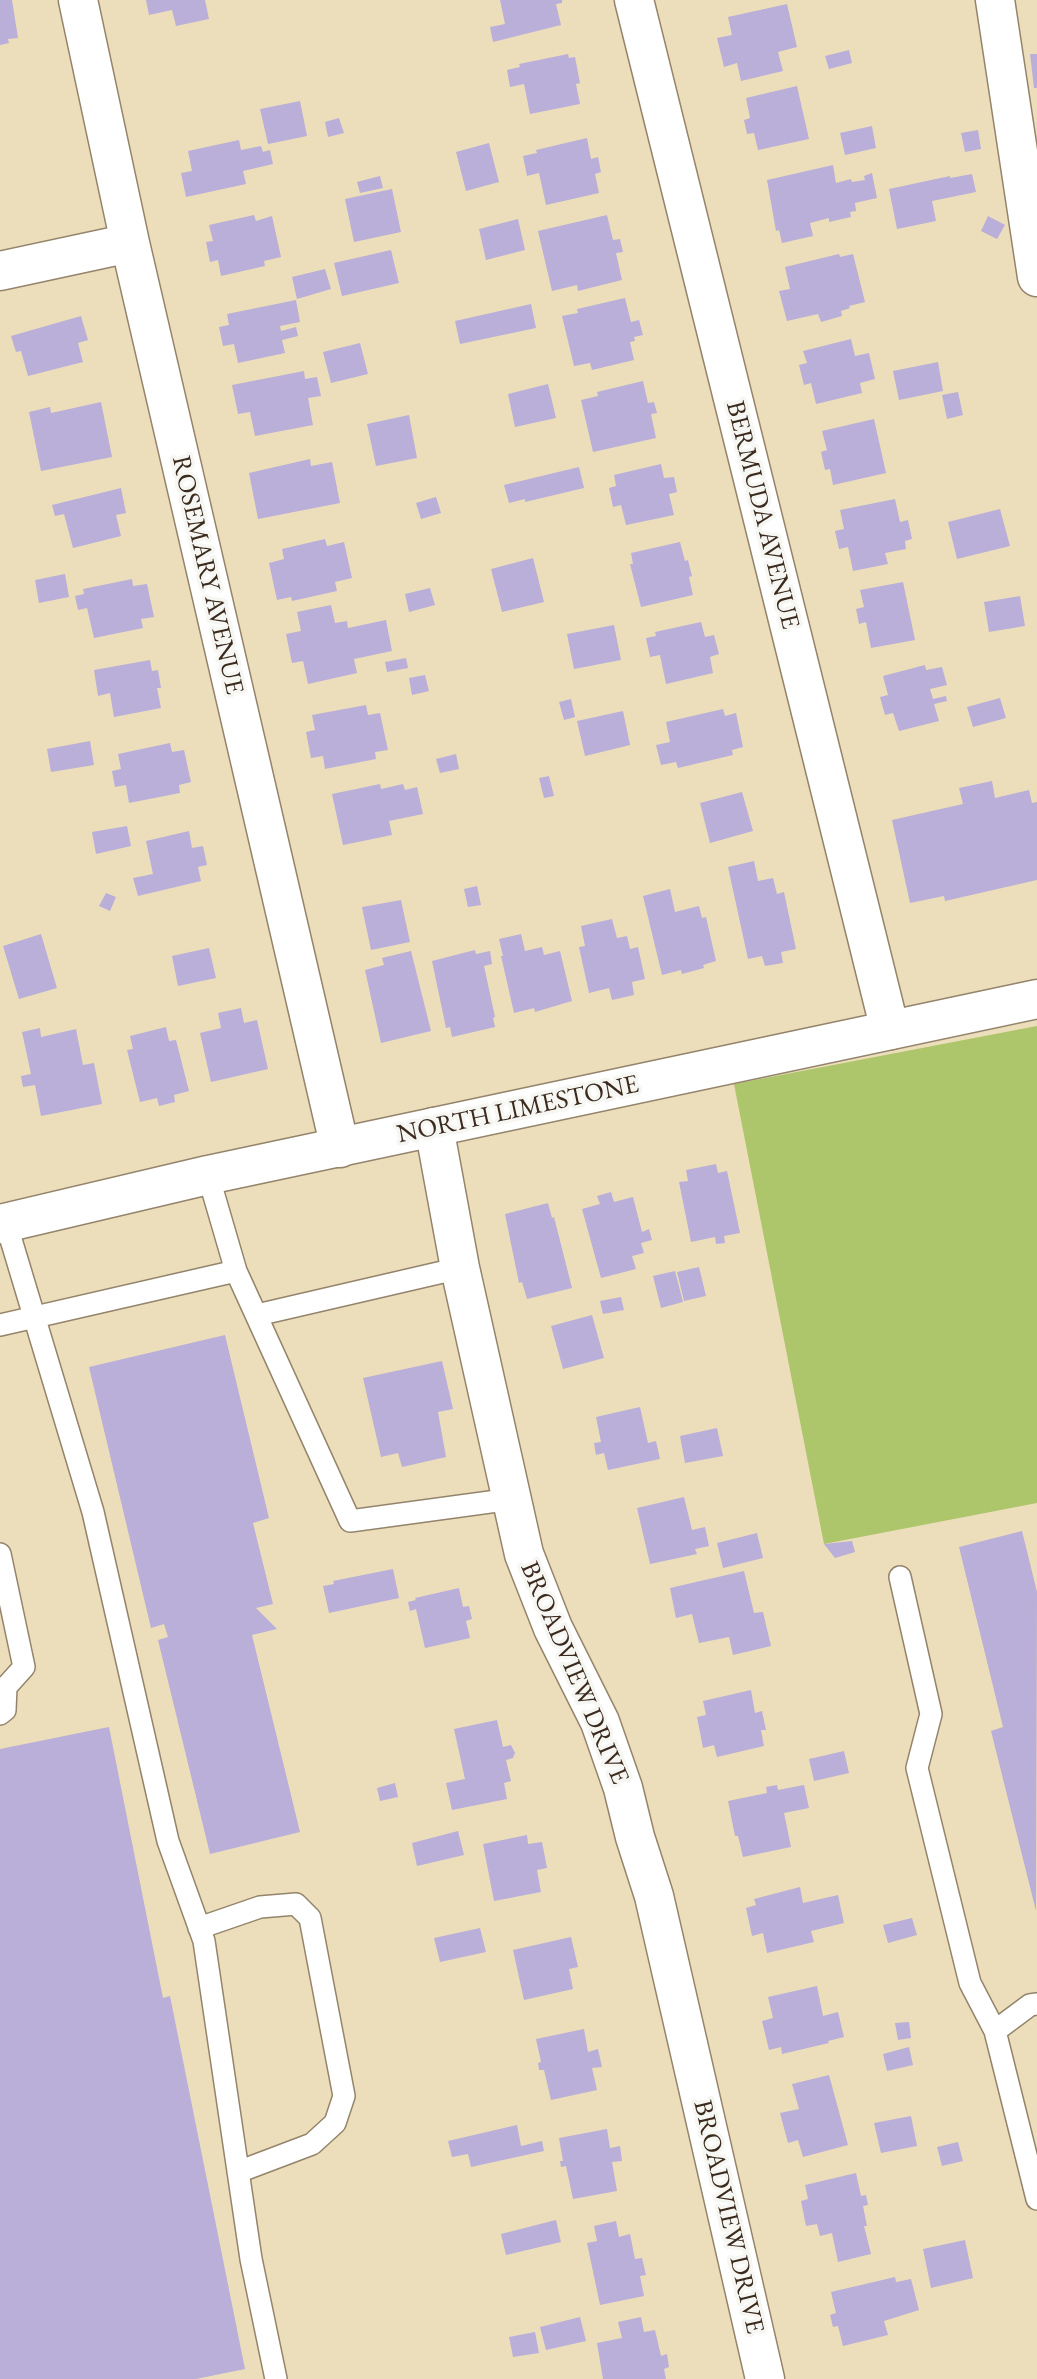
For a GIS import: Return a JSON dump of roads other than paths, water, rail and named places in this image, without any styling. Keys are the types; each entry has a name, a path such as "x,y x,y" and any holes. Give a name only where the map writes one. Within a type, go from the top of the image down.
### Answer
{"street":[{"name":"ROSEMARY AVENUE","path":"78,0 131,243 340,1149"},
{"name":"BERMUDA AVENUE","path":"634,0 890,1030"},
{"path":"995,0 1037,277"},
{"path":"0,271 131,243"},
{"name":"NORTH LIMESTONE","path":"3,1223 208,1175 1037,999"},
{"name":"BROADVIEW DRIVE","path":"434,1128 460,1268 524,1554 553,1628 600,1722 624,1788 635,1837 654,1896 765,2379"}],"lane":[{"path":"208,1175 236,1271 350,1521 512,1499"},
{"path":"3,1223 93,1511 168,1841 204,1941 251,2259 276,2379"},
{"path":"257,1315 460,1268"},
{"path":"0,1325 236,1271"},
{"path":"0,1554 24,1667 3,1688 5,1710 0,1714"},
{"path":"901,1577 931,1714 917,1768 970,1983 995,2031 1037,2199"},
{"path":"199,1928 260,1907 296,1904 310,1918 344,2096 335,2123 312,2144 238,2172"},
{"path":"995,2031 1030,2005 1037,2004"}]}
